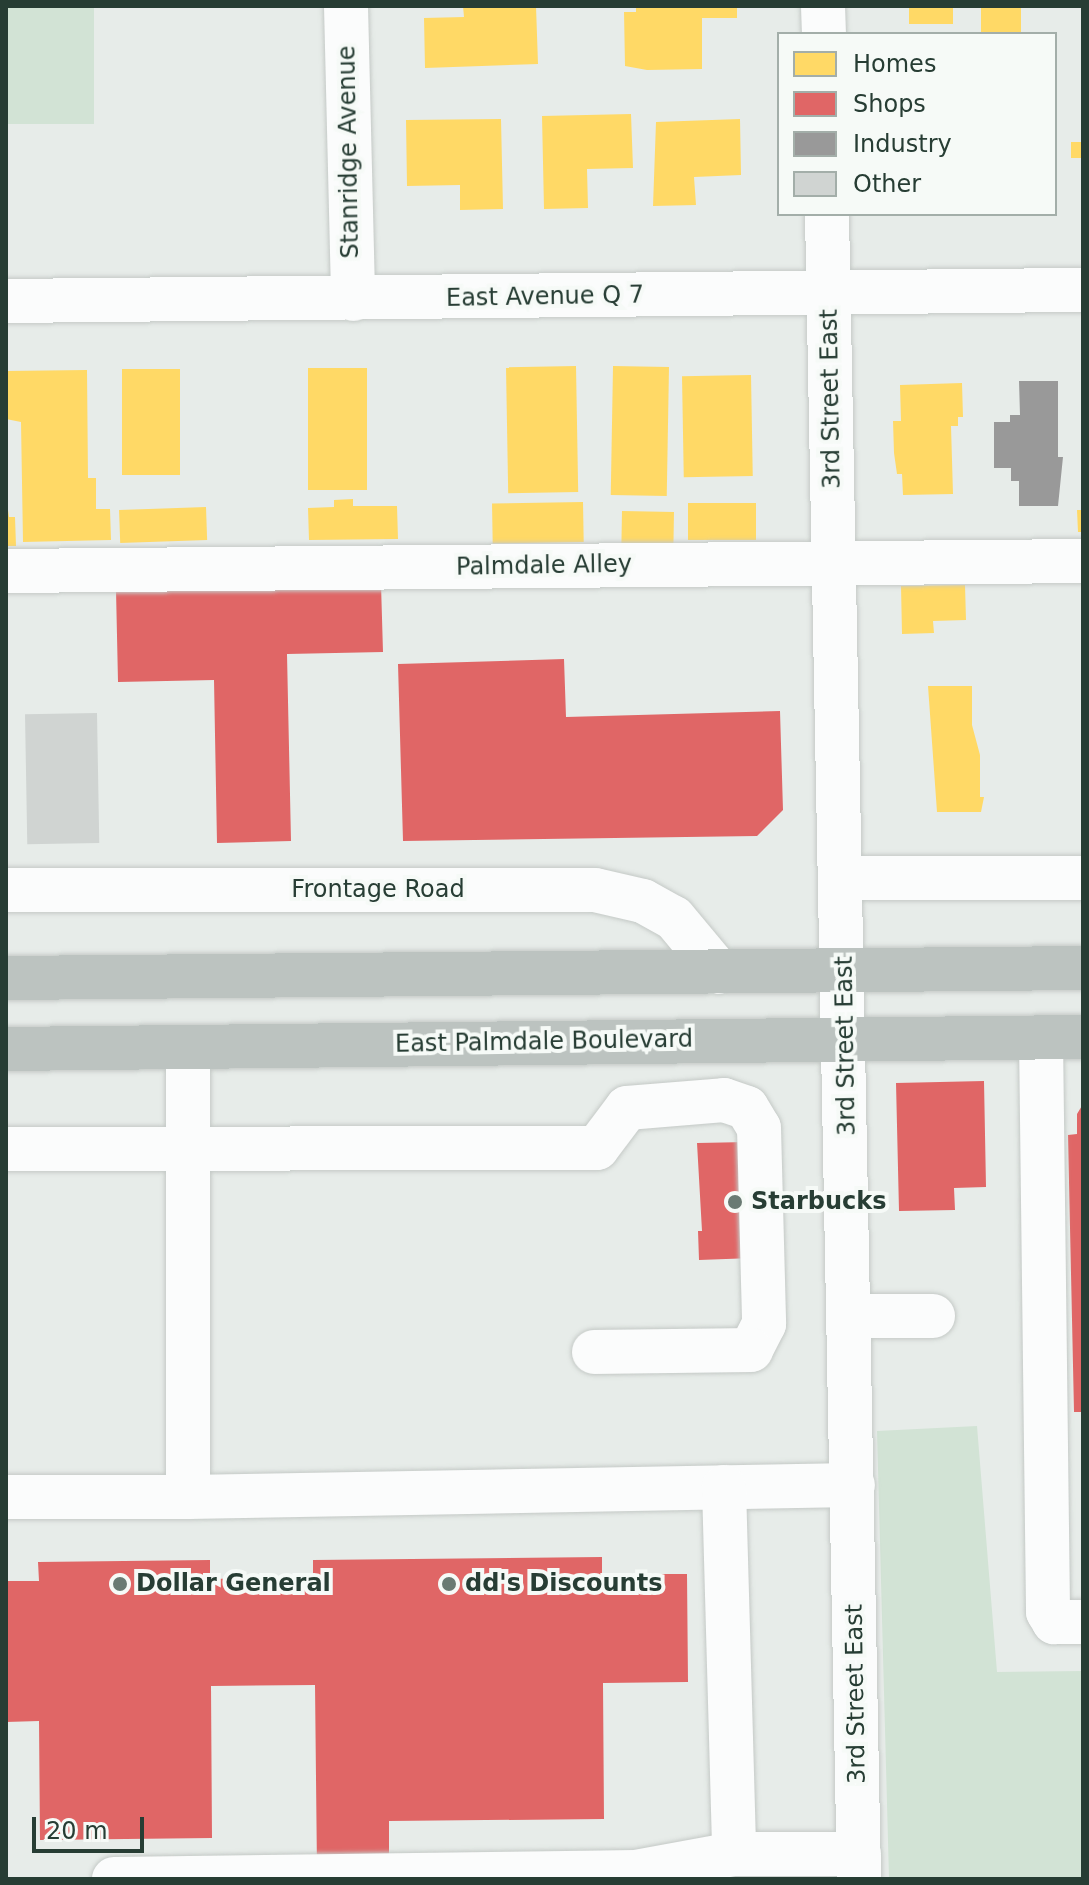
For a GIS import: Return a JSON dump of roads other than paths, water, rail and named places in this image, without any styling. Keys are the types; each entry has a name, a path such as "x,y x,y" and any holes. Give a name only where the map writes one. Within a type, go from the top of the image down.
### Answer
{"highway":[{"path":"6,978 1083,968"},
{"name":"East Palmdale Boulevard","path":"6,1049 1062,1037"}],"street":[{"name":"Stanridge Avenue","path":"346,6 353,299"},
{"path":"823,6 824,32"},
{"name":"3rd Street East","path":"827,216 845,970 859,1866"},
{"name":"East Avenue Q 7","path":"6,301 1083,290"},
{"name":"Palmdale Alley","path":"6,571 1083,561"},
{"path":"843,878 1083,878"},
{"name":"Frontage Road","path":"6,890 595,890 643,901 674,918 719,972"},
{"path":"1062,1037 1048,1612 1054,1622 1083,1622"},
{"path":"188,1047 188,1497"},
{"path":"6,1149 597,1148 627,1108 724,1100 747,1108 759,1128 764,1324 751,1350 594,1352"},
{"path":"850,1316 933,1316"},
{"path":"6,1497 188,1497 853,1485"},
{"path":"724,1487 734,1854"},
{"path":"114,1879 636,1872 734,1854 859,1866"}],"place":[{"name":"Starbucks","path":"735,1202"},
{"name":"Dollar General","path":"120,1584"},
{"name":"dd's Discounts","path":"449,1584"}]}
